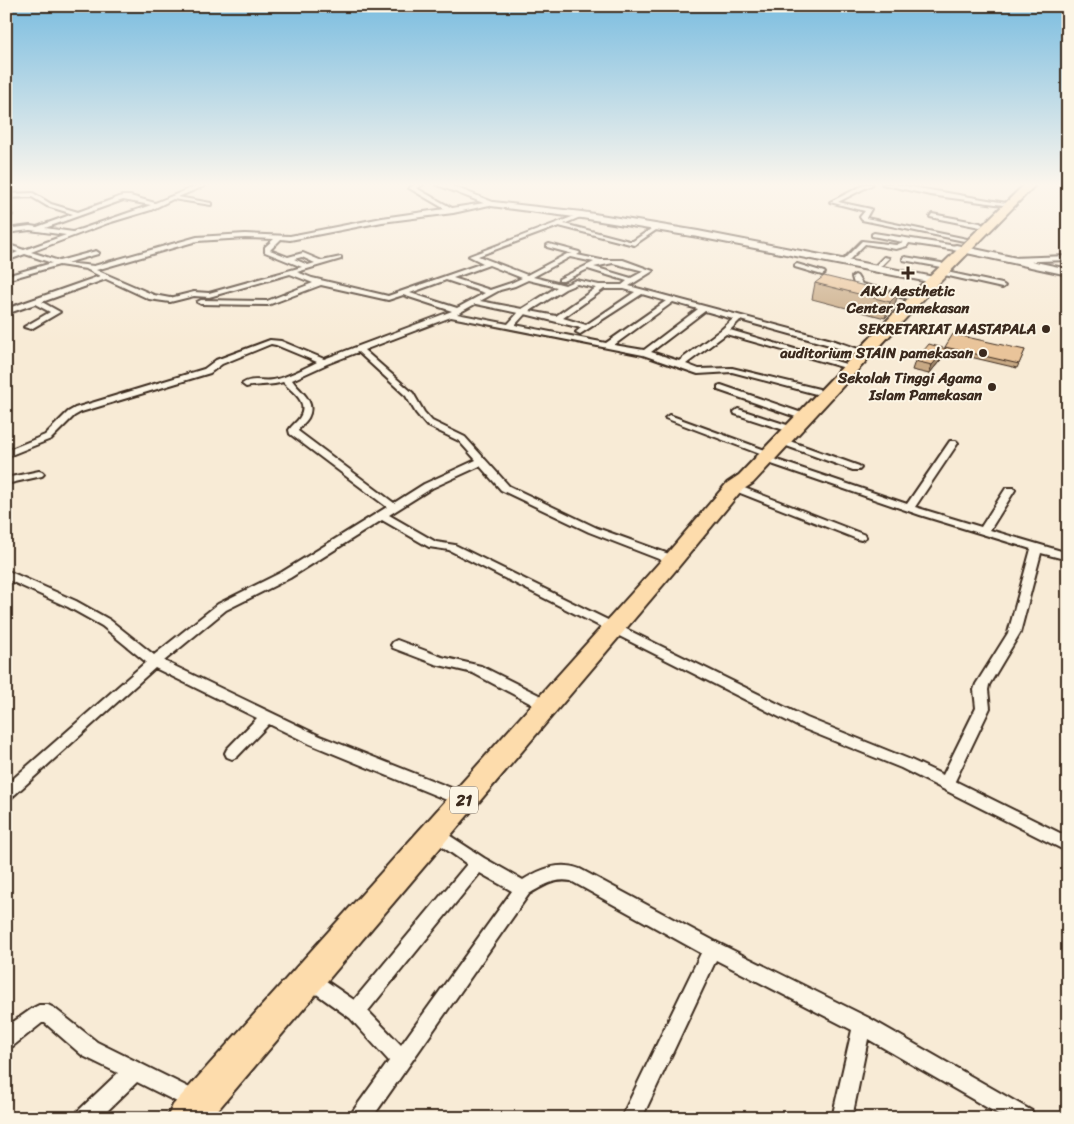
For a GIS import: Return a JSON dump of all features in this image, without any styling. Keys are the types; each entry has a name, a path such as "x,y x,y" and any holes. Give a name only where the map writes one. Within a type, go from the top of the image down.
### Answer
{"highway":[{"name":"21","path":"192,1110 612,628 674,560 738,484 741,477 970,236"},
{"name":"21","path":"962,246 973,236"},
{"name":"21","path":"784,434 796,414 816,391 847,366"}],"street":[{"path":"6,259 69,236"},
{"path":"88,268 126,260 177,243 197,239 234,236"},
{"path":"246,236 278,239 302,236"},
{"path":"524,236 472,255 526,277 563,287"},
{"path":"605,236 634,243 643,236"},
{"path":"707,236 875,269 936,274 1002,286"},
{"path":"882,236 962,246"},
{"path":"927,236 1011,260 1068,272"},
{"path":"278,239 266,250 306,266"},
{"path":"843,263 864,242 898,247 905,245 908,241"},
{"path":"6,246 60,264 88,268 146,295 170,300 264,304 322,282"},
{"path":"549,246 582,257"},
{"path":"6,278 96,253"},
{"path":"288,259 301,255 321,262"},
{"path":"246,384 257,382 272,383 291,377 308,371 324,362 450,315 476,302 490,292 498,288 514,285 569,255 598,261 613,260 650,270 624,287"},
{"path":"170,300 194,294 209,296 306,266 339,258"},
{"path":"811,270 821,258"},
{"path":"875,269 886,258"},
{"path":"1011,260 1068,258"},
{"path":"905,259 936,274"},
{"path":"553,285 598,261"},
{"path":"289,271 300,276 384,298 489,263"},
{"path":"797,266 822,273"},
{"path":"587,267 632,280"},
{"path":"6,312 105,276"},
{"path":"855,277 857,284 860,286 903,305"},
{"path":"446,278 490,292"},
{"path":"509,327 523,312 563,287 578,282 602,287 624,287 860,352"},
{"path":"557,318 602,287"},
{"path":"570,339 640,292"},
{"path":"403,293 459,311"},
{"path":"608,345 672,300"},
{"path":"28,327 56,312 35,301"},
{"path":"476,302 557,318 585,328"},
{"path":"645,353 703,309"},
{"path":"450,315 645,353 698,372 732,370 816,391"},
{"path":"680,364 725,331 739,318"},
{"path":"725,331 847,366"},
{"path":"6,454 48,437 71,414 78,410 207,371 220,362 270,342 278,343 324,362"},
{"path":"360,350 410,395 420,413 429,423 458,436 505,488 593,530 674,560"},
{"path":"291,377 287,382 305,396 307,408 301,422 294,428 293,432 395,508"},
{"path":"722,388 796,414"},
{"path":"738,412 856,468"},
{"path":"669,418 762,456 909,508 1068,557"},
{"path":"909,508 953,443"},
{"path":"6,794 154,662 222,607 286,574 383,516 428,486 482,461"},
{"path":"6,481 39,474"},
{"path":"738,484 861,537"},
{"path":"984,531 1010,490"},
{"path":"383,516 433,545 451,547 802,722 906,764 1068,844"},
{"path":"946,784 983,708 982,684 1014,633 1037,548"},
{"path":"6,574 72,604 106,623 154,662 316,740 464,800"},
{"path":"397,645 440,661 476,669 546,705"},
{"path":"232,753 267,717"},
{"path":"435,833 478,863 523,889"},
{"path":"356,1012 478,863"},
{"path":"360,1118 523,889 553,872 574,874 712,949 862,1025 1025,1118"},
{"path":"631,1118 712,949"},
{"path":"308,978 356,1012 402,1060"},
{"path":"6,1039 39,1014 48,1014 90,1049 134,1071 192,1110"},
{"path":"842,1118 862,1025"},
{"path":"85,1118 134,1071"}],"building":[{"path":"824,276 898,294 890,302 815,283"},
{"name":"auditorium STAIN pamekasan","path":"953,334 1025,350 1019,364 945,347"},
{"path":"929,344 946,349 932,365 915,361"}],"place":[{"name":"AKJ Aesthetic Center Pamekasan","path":"908,273"},
{"name":"SEKRETARIAT MASTAPALA","path":"1046,329"},
{"name":"auditorium STAIN pamekasan","path":"983,353"},
{"name":"Sekolah Tinggi Agama Islam Pamekasan","path":"992,387"}]}
